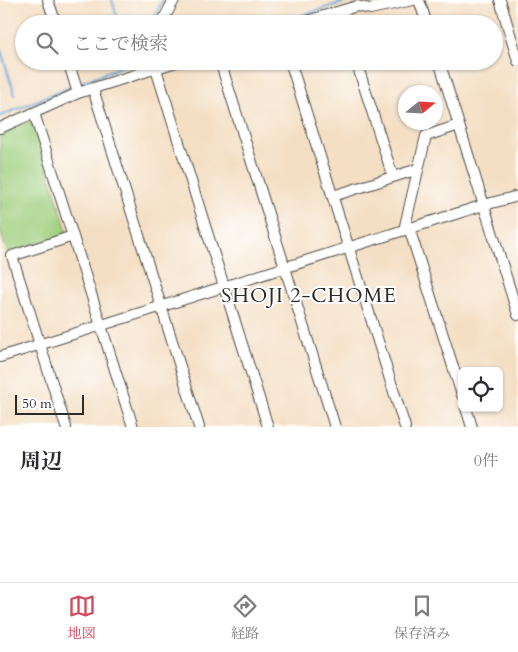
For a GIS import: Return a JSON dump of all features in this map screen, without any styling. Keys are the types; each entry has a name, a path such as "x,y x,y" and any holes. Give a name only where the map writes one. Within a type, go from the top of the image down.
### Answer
{"street":[{"path":"48,0 53,15"},
{"path":"166,15 174,0"},
{"path":"325,15 357,6 370,10 419,0 424,15"},
{"path":"500,0 518,62"},
{"path":"340,10 341,15"},
{"path":"71,70 77,91"},
{"path":"0,128 77,91 93,89 143,70"},
{"path":"155,70 268,427"},
{"path":"223,70 335,427"},
{"path":"293,70 405,427"},
{"path":"359,70 393,177"},
{"path":"442,70 518,314"},
{"path":"93,89 199,427"},
{"path":"34,113 133,427"},
{"path":"458,383 407,229 426,136 459,125"},
{"path":"333,196 418,170"},
{"path":"0,358 224,286 518,196"},
{"path":"66,427 12,256 73,236"},
{"path":"467,412 472,427"}],"green space":[{"path":"30,121 33,122 67,231 65,235 7,252 0,230 0,132"}],"waterway":[{"path":"112,0 116,15"},
{"path":"155,15 163,0"},
{"path":"303,15 351,0"},
{"path":"365,0 372,3 385,0"},
{"path":"0,48 15,95"},
{"path":"78,84 113,70"},
{"path":"0,116 73,86"}],"district":[{"name":"SHOJI 2-CHOME","path":"309,295"}]}
